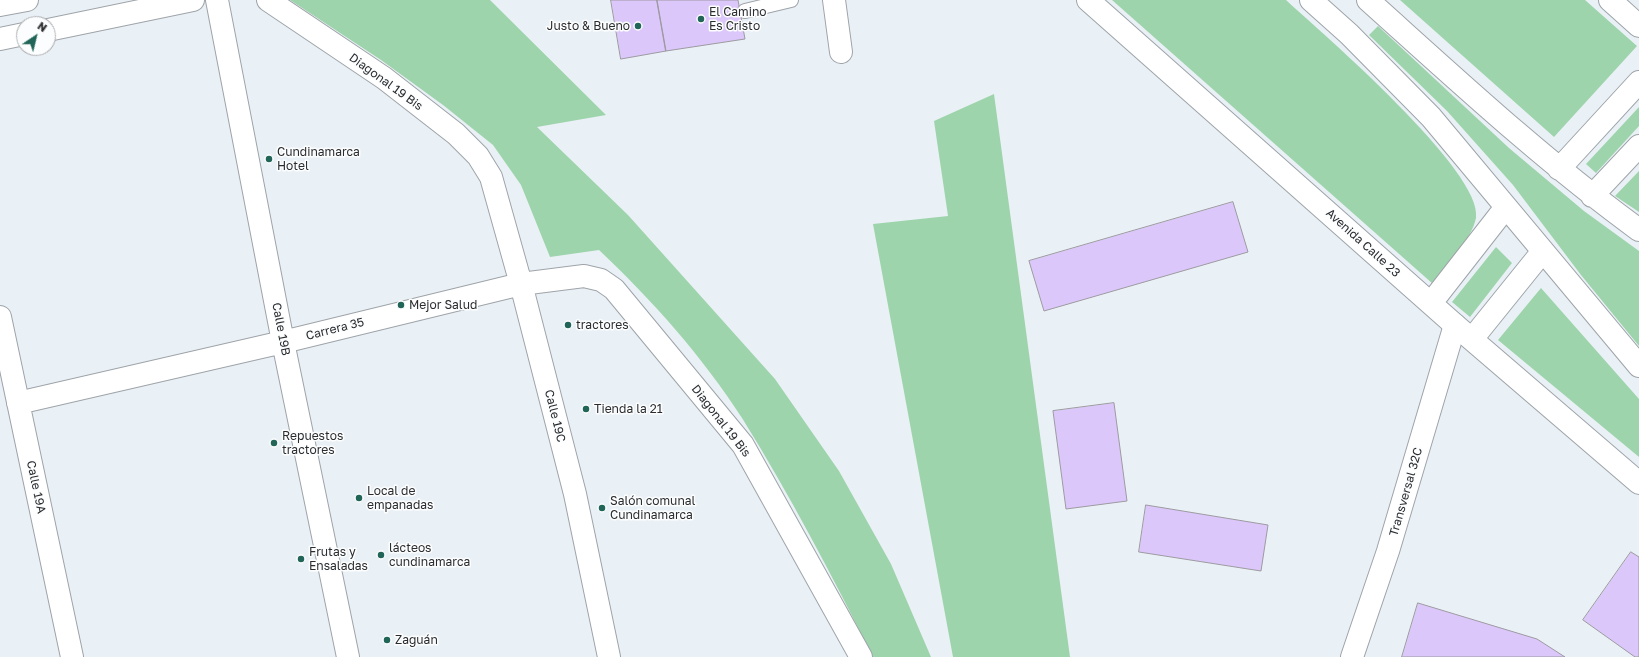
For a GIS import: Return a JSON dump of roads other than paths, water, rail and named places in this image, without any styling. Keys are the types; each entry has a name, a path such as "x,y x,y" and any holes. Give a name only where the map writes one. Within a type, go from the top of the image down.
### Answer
{"main road":[{"path":"0,5 27,0"},
{"path":"56,28 193,0"},
{"name":"Calle 19B","path":"217,0 283,342 348,657"},
{"name":"Diagonal 19 Bis","path":"268,0 384,78 456,134 478,156 492,176"},
{"path":"834,0 841,52"},
{"name":"Avenida Calle 23","path":"1088,0 1472,340 1639,483"},
{"path":"1311,0 1349,34 1431,117 1639,366"},
{"path":"1368,0 1517,134 1592,196 1639,230"},
{"path":"1610,0 1639,26"},
{"path":"0,39 16,36"},
{"path":"1559,169 1639,82"},
{"path":"1592,196 1639,146"},
{"name":"Calle 19C","path":"492,176 575,494 609,657"},
{"path":"1431,303 1506,207"},
{"path":"1472,340 1543,252"},
{"name":"Carrera 35","path":"18,403 283,342 521,284 584,276"},
{"name":"Diagonal 19 Bis","path":"584,276 601,280 614,289 743,445 861,657"},
{"name":"Calle 19A","path":"0,317 72,657"},
{"name":"Transversal 32C","path":"1352,657 1388,552 1455,325"}],"lane":[{"path":"745,11 791,0"}],"place":[{"name":"El Camino Es Cristo","path":"701,19"},
{"name":"Justo & Bueno","path":"638,26"},
{"name":"Cundinamarca Hotel","path":"269,159"},
{"name":"Mejor Salud","path":"401,305"},
{"name":"tractores","path":"568,325"},
{"name":"Tienda la 21","path":"586,409"},
{"name":"Repuestos tractores","path":"274,443"},
{"name":"Local de empanadas","path":"359,498"},
{"name":"Salón comunal Cundinamarca","path":"602,508"},
{"name":"lácteos cundinamarca","path":"381,555"},
{"name":"Frutas y Ensaladas","path":"301,559"},
{"name":"Zaguán","path":"387,640"}]}
